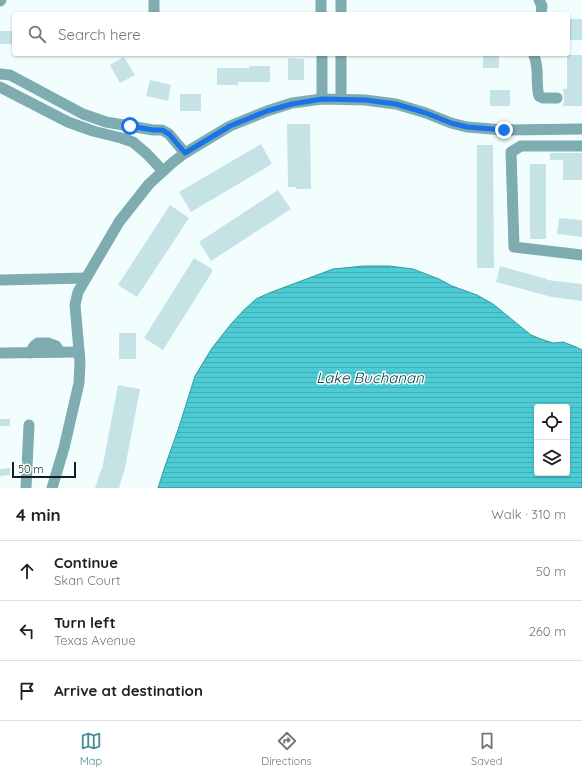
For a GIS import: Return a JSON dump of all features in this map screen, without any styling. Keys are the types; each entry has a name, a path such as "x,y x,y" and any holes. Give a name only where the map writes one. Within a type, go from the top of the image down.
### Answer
{"street":[{"path":"154,0 154,12"},
{"path":"321,0 321,12"},
{"path":"341,0 341,12"},
{"path":"539,0 542,6 541,12"},
{"path":"322,56 322,99"},
{"path":"340,99 341,56"},
{"path":"534,56 537,62 537,88 539,96 543,98 557,98"},
{"path":"0,74 10,75 83,114 106,122 153,130 162,130 169,134 185,153"},
{"path":"0,87 68,122 93,131 133,142 163,171"},
{"path":"52,488 64,448 79,383 80,362 75,305 78,292 119,222 149,184 185,153 230,126 267,111 292,104 322,99 365,100 396,104 467,127 504,130 582,129"},
{"path":"582,146 521,146 511,152 514,247 582,255"},
{"path":"0,280 86,278"},
{"path":"0,354 79,352"},
{"path":"26,488 28,425"}],"water":[{"name":"Lake Buchanan","path":"364,266 389,266 413,269 477,295 493,304 531,335 553,343 563,342 582,350 582,488 158,488 195,376 212,348 231,324 256,299 333,269"}],"building":[{"path":"570,19 582,19 582,40 570,40"},
{"path":"0,31 12,31 12,44 0,44"},
{"path":"582,55 582,106 563,106 563,89 567,89 567,56"},
{"path":"483,56 499,56 499,68 483,68"},
{"path":"124,57 135,75 120,83 110,65"},
{"path":"288,58 304,59 304,80 288,80"},
{"path":"249,66 270,66 270,82 238,82 238,85 217,85 217,68 249,68"},
{"path":"150,80 171,85 168,101 146,96"},
{"path":"490,90 510,90 510,106 490,106"},
{"path":"180,94 201,94 201,111 180,111"},
{"path":"287,124 310,124 311,189 296,189 296,187 288,187"},
{"path":"261,144 272,164 191,212 179,192"},
{"path":"477,145 493,145 494,268 477,268"},
{"path":"550,153 582,153 582,180 563,180 563,160 550,160"},
{"path":"530,164 546,164 546,239 530,239"},
{"path":"278,190 291,209 211,261 199,242"},
{"path":"170,205 189,218 137,297 118,285"},
{"path":"559,218 582,220 582,237 557,234"},
{"path":"194,258 212,269 212,272 163,350 144,338"},
{"path":"500,266 547,280 582,284 582,301 552,297 496,282"},
{"path":"119,333 136,333 136,359 119,359"},
{"path":"118,385 140,389 125,468 119,488 95,488 102,470"},
{"path":"0,419 10,419 10,426 0,426"},
{"path":"10,468 10,475 0,476 0,469"}],"route":[{"path":"130,126 162,130 169,134 185,153 230,126 267,111 292,104 322,99 340,99 365,100 396,104 467,127 504,130"}]}
